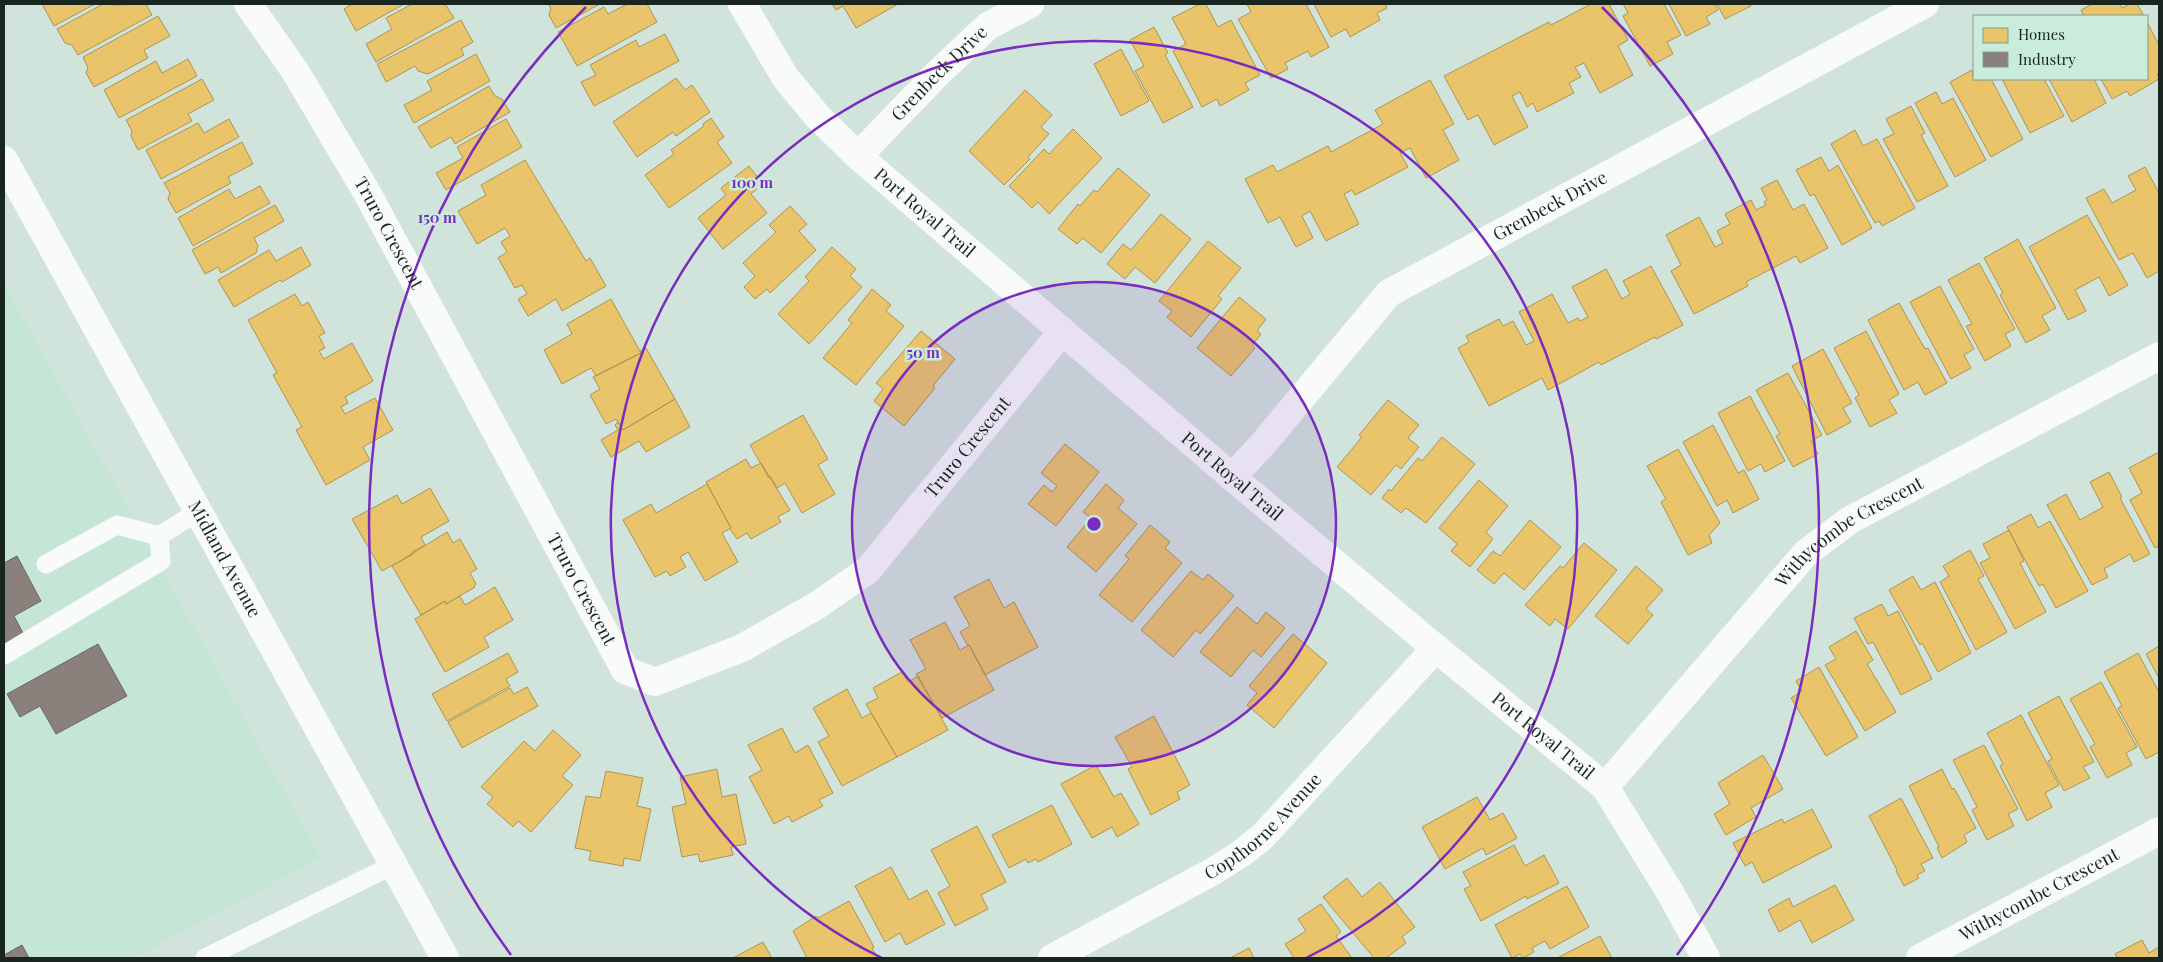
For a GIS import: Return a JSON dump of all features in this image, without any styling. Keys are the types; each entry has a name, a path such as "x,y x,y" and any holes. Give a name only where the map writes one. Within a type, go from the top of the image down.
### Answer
{"street":[{"name":"Truro Crescent","path":"248,4 295,71 366,191 625,670 632,673 655,682 742,648 816,606 868,570 1062,333"},
{"name":"Port Royal Trail","path":"742,4 785,76 818,117 858,156 1232,477 1605,787 1671,894 1706,958"},
{"name":"Grenbeck Drive","path":"858,156 939,72 988,26 1030,4"},
{"name":"Grenbeck Drive","path":"1232,477 1266,440 1389,293 1925,4"},
{"name":"Midland Avenue","path":"4,160 445,958"},
{"name":"Withycombe Crescent","path":"1605,787 1806,553 1850,520 2159,356"},
{"name":"Copthorne Avenue","path":"1052,958 1212,872 1242,853 1269,829 1436,648"},
{"name":"Withycombe Crescent","path":"1920,958 2159,831"}],"lane":[{"path":"46,564 117,525 159,536 199,511"},
{"path":"4,655 161,562 159,536"},
{"path":"206,958 393,865"}],"shaded area":[{"path":"4,283 321,858 134,958 4,958"}],"building: Homes":[{"path":"42,4 95,4 54,26"},
{"path":"103,4 146,4 152,15 78,55 72,45 65,43 57,29"},
{"path":"352,4 404,4 356,31 344,9"},
{"path":"412,4 445,4 454,18 376,62 366,44 392,29 386,18"},
{"path":"548,4 600,4 556,28 549,15 551,8"},
{"path":"627,4 647,4 657,22 577,66 558,32 604,7 608,14"},
{"path":"832,4 898,4 856,28 843,6 836,10"},
{"path":"1200,4 1206,4 1218,27 1231,20 1260,75 1245,83 1249,90 1220,106 1217,99 1202,107 1173,51 1186,44 1172,18"},
{"path":"1247,4 1306,4 1329,47 1311,57 1308,51 1285,63 1288,69 1271,78 1238,19 1251,12"},
{"path":"1314,4 1385,4 1387,8 1377,13 1380,20 1350,37 1346,29 1331,37"},
{"path":"1591,4 1609,4 1628,40 1618,46 1633,75 1600,93 1584,63 1575,67 1581,77 1569,83 1574,93 1537,112 1533,103 1527,107 1520,92 1512,96 1528,127 1494,145 1478,115 1468,120 1444,76 1549,22 1551,25"},
{"path":"1623,4 1664,4 1681,35 1667,42 1673,54 1650,66 1623,16 1628,13"},
{"path":"1669,4 1715,4 1718,10 1706,17 1710,24 1686,36"},
{"path":"1717,4 1749,4 1751,6 1725,19"},
{"path":"2092,4 2120,4 2122,8 2130,4 2137,4 2143,15 2084,15 2081,10"},
{"path":"158,16 170,36 144,50 148,58 94,87 86,73 88,68 83,57"},
{"path":"461,20 473,42 461,49 464,55 428,74 418,71 415,66 386,82 377,64"},
{"path":"2148,24 2159,45 2159,73 2157,74 2159,79 2130,96 2127,91 2112,99 2102,80 2148,80"},
{"path":"1154,27 1168,53 1165,55 1193,107 1163,123 1135,71 1144,66 1130,40"},
{"path":"665,34 679,61 594,106 581,82 596,75 590,65 636,40 639,47"},
{"path":"1121,49 1149,101 1121,116 1094,64"},
{"path":"476,54 490,81 414,123 404,105 432,90 427,81"},
{"path":"188,59 197,76 119,118 104,90 156,61 162,73"},
{"path":"1972,70 1973,80 1992,80 2023,139 1991,157 1950,82"},
{"path":"676,78 685,90 692,85 710,112 676,136 673,132 637,157 613,122"},
{"path":"202,79 214,100 188,114 192,121 138,150 126,120"},
{"path":"1430,80 1454,124 1443,130 1459,160 1426,178 1410,148 1400,153 1408,167 1355,195 1352,190 1344,194 1359,224 1326,241 1310,211 1302,216 1313,238 1296,247 1280,217 1268,223 1245,179 1273,165 1277,172 1328,146 1331,152 1383,124 1375,110"},
{"path":"2003,80 2045,80 2064,116 2030,133"},
{"path":"2050,80 2094,80 2106,103 2072,122"},
{"path":"489,86 495,96 502,99 510,112 455,144 451,137 431,148 418,127"},
{"path":"1025,90 1052,115 1041,127 1049,134 1028,157 1030,159 1004,185 969,151"},
{"path":"1936,92 1942,104 1953,98 1986,160 1955,177 1915,103"},
{"path":"1911,106 1925,133 1921,135 1948,186 1917,202 1883,139 1894,134 1886,119"},
{"path":"711,118 724,137 717,142 732,163 669,208 645,175 674,154 671,150 704,126 703,124"},
{"path":"229,119 239,137 161,179 146,150 198,123 204,133"},
{"path":"506,119 522,147 446,190 436,173 463,158 457,147"},
{"path":"1073,129 1102,158 1049,214 1038,202 1032,208 1009,186 1044,149 1049,154"},
{"path":"1855,130 1863,146 1877,139 1915,208 1882,226 1879,221 1875,223 1831,144"},
{"path":"242,142 253,164 228,177 231,183 176,213 168,199 170,193 164,183"},
{"path":"1821,157 1829,171 1838,165 1872,228 1842,245 1814,194 1810,196 1796,170"},
{"path":"525,160 586,261 590,258 606,286 562,311 556,299 528,316 518,299 527,294 522,285 515,288 498,258 507,252 501,242 510,236 505,228 477,244 458,211 486,195 481,185"},
{"path":"749,166 763,184 751,194 767,213 723,249 698,218 726,195 721,188"},
{"path":"2145,167 2159,193 2159,271 2147,278 2133,253 2119,260 2086,198 2104,189 2112,203 2136,190 2128,176"},
{"path":"1118,168 1150,195 1101,253 1083,238 1077,244 1058,229 1078,204 1080,206 1094,190 1097,192"},
{"path":"1777,180 1793,210 1804,204 1828,248 1800,263 1796,256 1746,282 1748,286 1694,314 1671,271 1681,265 1666,235 1699,217 1715,247 1723,243 1717,231 1730,224 1725,214 1751,200 1756,210 1766,205 1764,202 1767,200 1761,188"},
{"path":"260,186 270,203 193,246 178,218 229,189 235,199"},
{"path":"275,205 284,221 254,238 258,246 256,253 221,273 218,267 205,274 192,250"},
{"path":"790,206 807,224 799,231 816,250 770,293 767,289 755,299 744,287 755,276 743,263 776,232 769,225"},
{"path":"1161,214 1191,239 1155,283 1135,267 1125,279 1107,264 1123,244 1131,250"},
{"path":"2087,215 2128,285 2109,296 2099,277 2075,290 2086,311 2068,320 2029,247"},
{"path":"2018,239 2056,308 2042,316 2050,330 2026,343 2000,295 2003,293 1984,258"},
{"path":"1208,241 1241,268 1218,296 1222,299 1191,337 1167,317 1172,311 1159,301"},
{"path":"301,247 311,265 282,282 280,280 234,307 218,280 269,250 276,261"},
{"path":"832,247 856,269 850,276 862,287 809,344 778,314 809,281 805,277"},
{"path":"1979,263 2015,329 2005,334 2011,346 1985,361 1966,326 1972,324 1948,280"},
{"path":"1651,266 1683,325 1601,365 1599,362 1548,390 1542,378 1489,406 1458,348 1469,342 1466,336 1499,319 1503,326 1513,321 1526,345 1534,341 1519,312 1552,294 1568,323 1578,318 1580,321 1588,317 1572,287 1606,269 1622,299 1630,294 1623,281"},
{"path":"1940,286 1974,349 1964,355 1971,368 1951,379 1910,302"},
{"path":"872,289 891,305 886,311 904,326 856,385 823,358 852,323 848,320"},
{"path":"295,294 302,306 308,302 325,333 319,336 325,348 319,351 324,359 352,343 373,381 345,397 348,403 341,407 345,414 375,398 393,430 363,447 370,460 326,485 296,430 302,427 273,375 277,373 248,320"},
{"path":"1239,297 1266,319 1257,331 1261,334 1252,345 1255,348 1231,376 1197,348"},
{"path":"611,299 641,353 596,376 591,368 562,384 544,350 572,334 567,324"},
{"path":"1899,303 1925,349 1928,348 1947,383 1925,395 1918,382 1904,390 1868,320"},
{"path":"921,331 955,359 933,386 935,388 904,426 874,401 883,389 876,383"},
{"path":"1866,331 1899,394 1889,400 1897,413 1870,427 1855,398 1859,395 1834,348"},
{"path":"646,348 675,399 623,430 616,419 606,424 590,395 600,389 593,377 641,353 640,351"},
{"path":"1823,349 1852,403 1843,408 1851,422 1827,435 1792,366"},
{"path":"1788,373 1822,435 1811,441 1818,454 1793,467 1776,436 1780,434 1756,390"},
{"path":"1750,396 1785,461 1765,472 1761,464 1748,471 1718,413"},
{"path":"675,399 690,427 646,452 639,441 611,457 601,440 618,430 615,425 618,422 623,430"},
{"path":"1388,400 1419,425 1408,438 1419,447 1401,469 1396,465 1371,495 1337,467 1362,437 1359,435"},
{"path":"803,415 828,459 818,465 835,494 802,513 785,483 777,488 770,476 769,478 750,445"},
{"path":"1713,425 1738,473 1744,470 1759,499 1733,513 1727,500 1717,506 1683,442"},
{"path":"1442,437 1475,464 1426,523 1406,508 1401,513 1382,498 1389,489 1391,491 1418,458 1422,461"},
{"path":"1065,444 1099,472 1056,526 1028,504 1044,485 1052,492 1057,486 1041,473"},
{"path":"1678,449 1720,523 1709,535 1712,543 1688,555 1661,502 1666,499 1647,466"},
{"path":"2159,452 2159,546 2155,548 2130,500 2142,493 2129,468"},
{"path":"746,459 751,468 761,463 790,510 778,517 781,522 751,539 747,533 737,539 706,482"},
{"path":"2109,472 2122,497 2120,498 2150,554 2134,562 2130,554 2104,569 2108,577 2092,585 2047,505 2066,494 2080,520 2103,507 2090,482"},
{"path":"1479,480 1508,506 1486,532 1493,539 1470,567 1451,551 1457,544 1439,528"},
{"path":"707,484 731,528 722,533 738,562 705,581 688,552 680,557 686,567 670,576 667,571 655,577 623,520 651,504 656,513"},
{"path":"1106,484 1124,500 1118,508 1137,524 1096,572 1067,547 1091,518 1083,512"},
{"path":"430,488 449,521 421,537 425,545 412,552 413,554 382,571 352,519 397,495 402,504"},
{"path":"2031,514 2038,528 2050,521 2088,591 2056,608 2043,584 2039,586 2007,527"},
{"path":"1530,520 1561,547 1524,590 1504,573 1494,584 1477,570 1493,551 1500,556"},
{"path":"1150,525 1170,542 1165,548 1182,563 1132,622 1099,595 1129,559 1125,556"},
{"path":"2009,530 2024,561 2020,563 2046,612 2015,629 1980,563 1990,558 1983,544"},
{"path":"447,532 453,543 460,539 477,569 470,573 476,584 475,587 446,604 445,601 421,615 392,566"},
{"path":"1584,543 1617,570 1568,629 1555,619 1550,626 1525,605 1560,566 1563,568"},
{"path":"1970,550 1984,576 1978,579 2007,632 1976,650 1940,582 1949,576 1943,566"},
{"path":"1636,566 1663,590 1646,609 1653,615 1628,644 1595,616"},
{"path":"1191,571 1203,580 1208,574 1234,596 1200,634 1196,630 1173,657 1141,630"},
{"path":"1913,576 1921,590 1935,582 1971,653 1938,672 1922,643 1920,645 1889,590"},
{"path":"989,579 1004,608 1014,602 1038,647 985,675 960,632 970,626 954,597"},
{"path":"495,587 513,620 484,637 489,647 445,672 415,619 445,601 446,604 460,596 465,605"},
{"path":"1882,604 1888,616 1898,611 1932,679 1901,695 1873,642 1868,644 1854,618"},
{"path":"1237,607 1257,624 1266,612 1285,628 1261,657 1253,650 1231,677 1200,652"},
{"path":"945,622 960,650 969,645 994,690 942,718 916,674 926,669 910,640"},
{"path":"1856,631 1873,660 1867,664 1896,712 1865,731 1825,665 1836,659 1829,647"},
{"path":"1293,634 1327,663 1274,728 1247,705 1257,693 1249,686"},
{"path":"2159,646 2159,678 2146,654"},
{"path":"508,653 518,672 506,679 510,686 447,721 432,694"},
{"path":"2138,653 2159,692 2159,752 2146,759 2118,708 2122,706 2104,672"},
{"path":"1819,667 1858,737 1826,756 1791,698 1802,691 1796,681"},
{"path":"902,672 908,682 918,676 948,730 897,757 866,704 878,698 873,688"},
{"path":"2101,682 2137,747 2126,753 2132,765 2107,778 2090,747 2095,744 2070,699"},
{"path":"527,687 538,706 462,748 448,722 510,688 514,694"},
{"path":"847,689 862,718 871,713 897,757 842,786 818,742 829,736 813,708"},
{"path":"2059,696 2094,762 2083,767 2090,778 2064,791 2048,761 2052,759 2028,713"},
{"path":"2021,715 2059,785 2045,793 2052,807 2027,821 2000,766 2003,764 1987,733"},
{"path":"1154,716 1190,785 1177,792 1180,799 1151,815 1128,769 1132,767 1115,737"},
{"path":"782,728 795,753 808,745 833,793 819,800 823,806 792,822 789,816 774,824 749,777 762,770 748,745"},
{"path":"553,730 581,755 562,776 573,785 531,832 518,821 513,827 487,804 493,797 481,787 524,741 535,751"},
{"path":"1984,745 2018,809 2008,814 2014,826 1987,840 1972,810 1977,807 1953,760"},
{"path":"1763,755 1783,789 1751,808 1756,817 1726,835 1714,814 1730,804 1718,783"},
{"path":"1096,765 1114,797 1121,793 1139,824 1117,837 1112,827 1092,838 1061,784"},
{"path":"717,769 722,797 736,794 746,844 731,847 733,855 700,862 698,854 682,857 672,807 686,804 680,777"},
{"path":"1942,769 1976,828 1964,835 1967,842 1942,858 1937,848 1939,847 1909,786"},
{"path":"606,771 643,778 637,806 651,809 640,861 624,858 623,866 589,860 591,851 575,848 586,796 600,798"},
{"path":"1477,797 1490,820 1503,813 1517,838 1486,855 1483,848 1445,869 1422,827"},
{"path":"1901,798 1933,858 1921,864 1925,871 1917,875 1919,878 1904,886 1869,816"},
{"path":"1052,805 1072,844 1038,862 1036,859 1028,863 1026,859 1009,868 992,835"},
{"path":"1812,809 1832,847 1763,883 1752,862 1745,866 1733,843 1782,819 1784,823"},
{"path":"977,826 1006,882 981,895 988,909 955,926 938,893 950,886 931,850"},
{"path":"1514,845 1525,866 1544,855 1559,883 1527,899 1526,896 1481,921 1464,889 1471,886 1463,872"},
{"path":"891,867 909,900 927,890 945,924 906,945 900,933 885,942 855,886"},
{"path":"1347,878 1362,897 1380,882 1415,927 1402,937 1406,943 1386,958 1374,958 1323,897"},
{"path":"1835,885 1854,920 1812,943 1800,920 1779,932 1768,910 1789,898 1793,907"},
{"path":"1567,886 1589,927 1550,949 1545,941 1532,948 1534,952 1523,958 1520,954 1512,958 1495,925"},
{"path":"849,901 878,958 807,958 793,931 816,916 818,918"},
{"path":"1321,904 1341,932 1336,936 1352,958 1294,958 1285,944 1306,931 1298,919"},
{"path":"1600,936 1612,958 1559,957"},
{"path":"2142,940 2149,953 2159,947 2159,958 2117,958 2115,954"},
{"path":"763,942 772,958 733,958"},
{"path":"1249,948 1254,958 1230,958"}],"building: Industry":[{"path":"17,556 41,601 14,616 24,635 4,646 4,563"},
{"path":"98,644 127,696 56,734 40,706 20,717 7,694"},
{"path":"22,945 29,958 4,958 4,955"}]}
